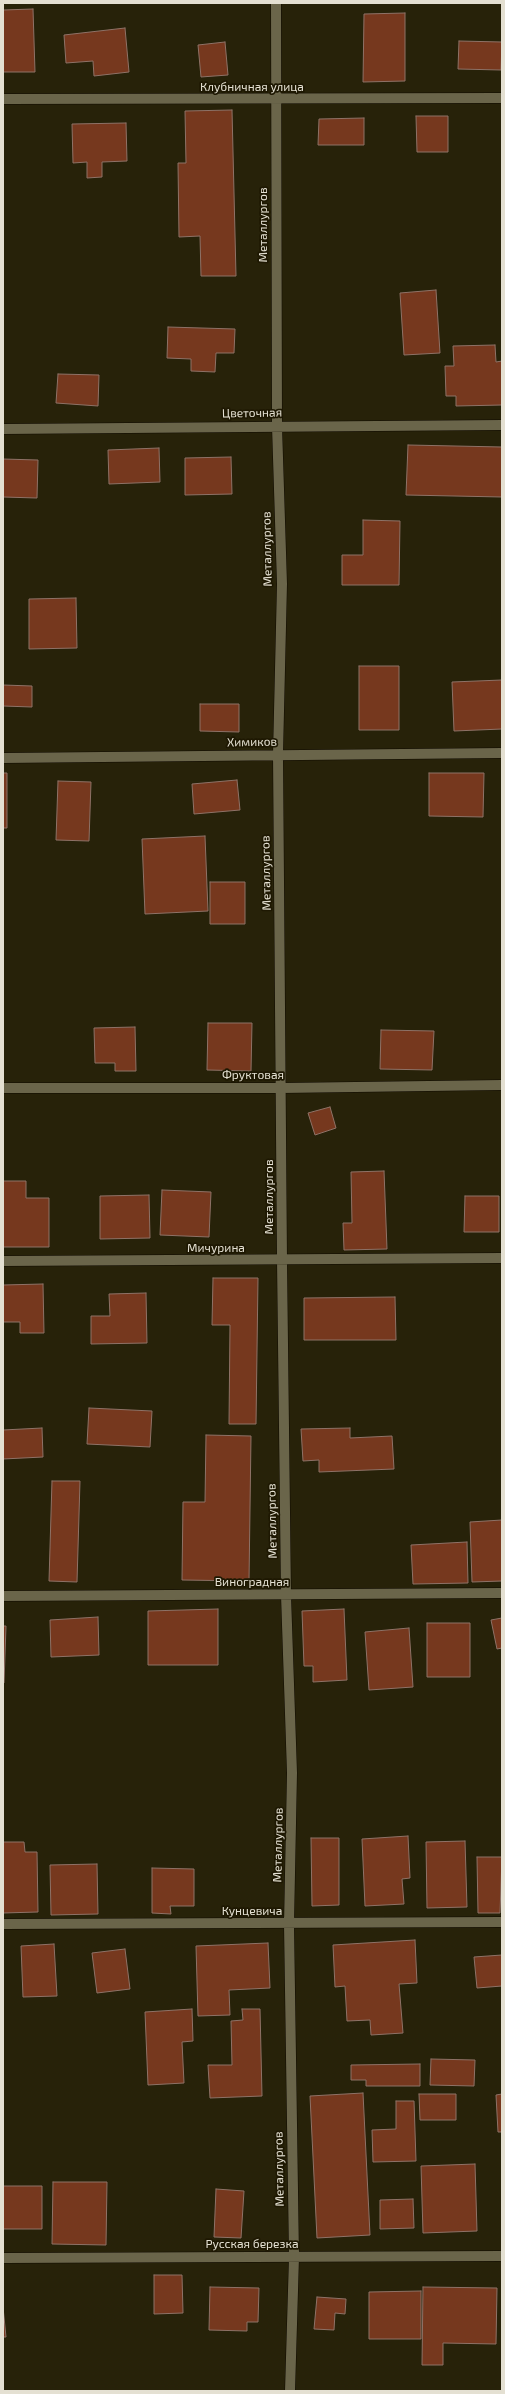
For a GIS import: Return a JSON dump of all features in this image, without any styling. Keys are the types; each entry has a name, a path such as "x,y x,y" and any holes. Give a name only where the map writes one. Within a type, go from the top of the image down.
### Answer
{"street":[{"name":"Металлургов","path":"276,3 277,426 282,584 278,754 282,1088 282,1260 286,1595 292,1773 289,1924 294,2257 290,2391"},
{"name":"Клубничная улица","path":"3,100 502,98"},
{"name":"Цветочная","path":"3,429 502,425"},
{"name":"Химиков","path":"3,758 278,754 502,753"},
{"name":"Фруктовая","path":"3,1088 282,1088 502,1085"},
{"name":"Мичурина","path":"3,1262 502,1258"},
{"name":"Виноградная","path":"3,1596 502,1593"},
{"name":"Кунцевича","path":"3,1924 502,1922"},
{"name":"Русская березка","path":"3,2258 502,2256"}],"building":[{"path":"33,9 35,72 3,72 3,10"},
{"path":"405,13 405,81 363,82 364,14"},
{"path":"125,28 129,72 94,76 93,61 66,63 64,35"},
{"path":"459,41 502,42 501,70 458,69"},
{"path":"225,42 228,75 201,77 198,45"},
{"path":"232,110 236,276 201,276 200,236 179,237 178,163 186,163 185,111"},
{"path":"416,116 448,116 448,152 417,152"},
{"path":"364,118 364,145 318,145 319,119"},
{"path":"126,123 127,161 102,162 102,177 87,178 87,162 73,163 72,124"},
{"path":"436,290 440,353 404,355 400,293"},
{"path":"168,327 235,329 234,353 216,353 215,372 191,371 191,359 167,358"},
{"path":"495,345 496,362 502,361 502,405 456,406 456,396 446,396 445,366 454,366 453,346"},
{"path":"58,374 99,375 98,406 56,403"},
{"path":"408,445 502,447 502,497 406,495"},
{"path":"159,448 160,482 109,484 108,450"},
{"path":"231,457 232,494 185,495 185,458"},
{"path":"3,459 38,460 37,498 3,497"},
{"path":"363,520 400,521 399,585 342,585 342,555 363,555"},
{"path":"76,598 77,648 29,649 29,599"},
{"path":"359,666 399,666 399,730 359,730"},
{"path":"502,680 502,729 454,731 452,682"},
{"path":"3,685 32,686 32,707 3,706"},
{"path":"200,704 239,704 239,732 200,731"},
{"path":"3,773 7,773 7,828 3,828"},
{"path":"429,773 484,773 483,817 429,816"},
{"path":"237,780 240,810 194,814 192,784"},
{"path":"58,781 91,782 89,841 56,840"},
{"path":"205,836 208,911 145,914 142,839"},
{"path":"210,882 245,882 245,924 210,924"},
{"path":"208,1023 252,1023 251,1071 207,1070"},
{"path":"135,1027 136,1071 115,1071 115,1063 95,1063 94,1028"},
{"path":"381,1030 434,1031 432,1070 380,1069"},
{"path":"330,1107 336,1128 315,1135 308,1113"},
{"path":"384,1171 387,1249 344,1250 343,1223 352,1223 351,1172"},
{"path":"3,1181 26,1181 26,1198 49,1198 49,1247 3,1247"},
{"path":"162,1190 211,1192 209,1237 160,1235"},
{"path":"149,1195 150,1238 100,1239 100,1196"},
{"path":"465,1196 499,1196 499,1232 464,1232"},
{"path":"213,1278 258,1278 256,1424 229,1424 230,1325 212,1325"},
{"path":"43,1284 44,1333 20,1333 20,1322 3,1322 3,1285"},
{"path":"146,1293 147,1343 91,1344 91,1316 110,1316 109,1294"},
{"path":"395,1297 396,1340 304,1340 304,1298"},
{"path":"89,1408 152,1411 150,1447 87,1444"},
{"path":"42,1428 43,1457 3,1459 3,1430"},
{"path":"350,1428 350,1438 392,1436 394,1469 319,1472 319,1460 303,1461 301,1429"},
{"path":"206,1435 251,1436 249,1581 182,1580 183,1502 205,1502"},
{"path":"52,1481 80,1481 77,1582 49,1581"},
{"path":"502,1520 502,1581 472,1582 470,1522"},
{"path":"467,1542 468,1583 413,1584 411,1545"},
{"path":"218,1609 218,1665 148,1665 148,1611"},
{"path":"344,1609 347,1680 313,1682 313,1666 304,1666 302,1611"},
{"path":"98,1617 99,1655 51,1657 50,1620"},
{"path":"502,1618 502,1648 497,1649 491,1620"},
{"path":"427,1623 470,1623 470,1677 427,1677"},
{"path":"3,1626 6,1626 4,1683 3,1683"},
{"path":"409,1628 413,1687 369,1690 365,1632"},
{"path":"408,1836 410,1878 402,1879 404,1904 365,1906 362,1839"},
{"path":"311,1838 339,1838 339,1905 312,1906"},
{"path":"465,1841 467,1907 427,1908 426,1842"},
{"path":"3,1842 24,1842 25,1852 37,1852 38,1912 3,1913"},
{"path":"477,1857 502,1857 500,1913 478,1913"},
{"path":"97,1864 98,1914 51,1915 50,1865"},
{"path":"152,1868 194,1869 194,1906 170,1906 171,1914 152,1913"},
{"path":"415,1940 417,1983 399,1984 403,2033 371,2035 370,2020 347,2021 345,1986 335,1987 333,1945"},
{"path":"268,1943 270,1988 229,1990 230,2015 198,2016 196,1946"},
{"path":"54,1944 57,1996 23,1997 21,1946"},
{"path":"125,1949 130,1989 97,1993 92,1953"},
{"path":"502,1955 502,1986 477,1988 474,1957"},
{"path":"192,2009 193,2041 182,2042 184,2083 148,2085 145,2012"},
{"path":"242,2009 260,2009 262,2096 210,2098 208,2065 232,2065 231,2021 243,2020"},
{"path":"431,2059 475,2060 474,2086 430,2085"},
{"path":"420,2064 420,2086 366,2086 366,2080 351,2080 351,2065"},
{"path":"363,2093 370,2235 317,2238 310,2096"},
{"path":"419,2094 456,2094 456,2120 420,2120"},
{"path":"502,2094 502,2132 498,2132 496,2095"},
{"path":"396,2101 414,2101 416,2161 373,2162 372,2130 396,2129"},
{"path":"475,2164 477,2231 423,2233 421,2166"},
{"path":"53,2182 107,2182 106,2245 52,2244"},
{"path":"3,2186 42,2186 42,2229 3,2229"},
{"path":"216,2189 244,2191 241,2238 214,2237"},
{"path":"413,2199 414,2228 380,2229 380,2200"},
{"path":"154,2275 182,2275 183,2313 154,2314"},
{"path":"210,2287 259,2288 258,2322 247,2322 247,2331 209,2330"},
{"path":"423,2287 497,2288 496,2344 443,2343 443,2365 422,2365"},
{"path":"421,2291 421,2339 369,2339 369,2292"},
{"path":"317,2297 346,2299 345,2314 335,2313 334,2330 314,2329"},
{"path":"3,2307 6,2337 3,2337"}]}
